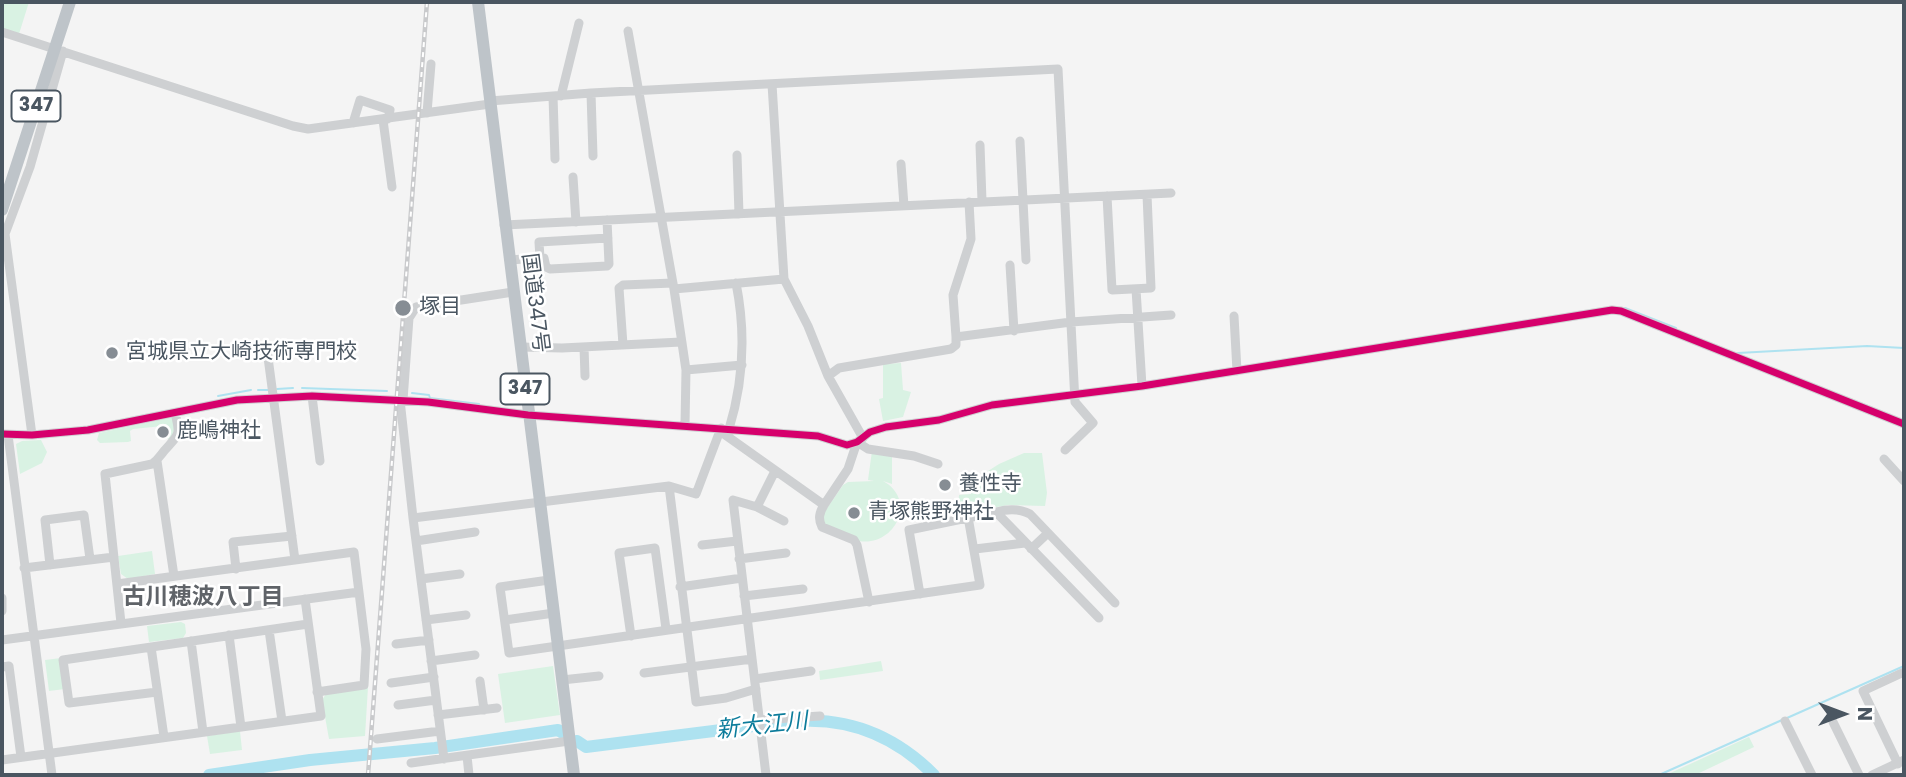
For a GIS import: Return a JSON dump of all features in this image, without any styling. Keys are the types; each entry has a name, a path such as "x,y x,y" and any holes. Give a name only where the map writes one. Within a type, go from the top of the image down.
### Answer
{"highway":[{"name":"347","path":"2,210 59,50 69,2"},
{"name":"国道347号","path":"478,2 574,775"}],"street":[{"path":"555,159 557,96 579,23"},
{"path":"628,31 673,286 685,370 685,425"},
{"path":"2,32 293,126 319,129 490,102 591,93 1058,69 1075,401 1093,423 1065,450"},
{"path":"32,435 5,234 30,167 59,50"},
{"path":"427,113 431,64"},
{"path":"772,84 784,279 860,440 868,449 914,456 938,464"},
{"path":"591,93 593,156"},
{"path":"354,124 360,100 390,110 385,119 392,187"},
{"path":"1020,141 1026,260"},
{"path":"981,145 982,201"},
{"path":"737,155 739,214"},
{"path":"901,164 904,206"},
{"path":"573,177 576,222"},
{"path":"505,225 1171,193"},
{"path":"1107,196 1112,290 1152,288 1147,195"},
{"path":"828,376 839,368 951,349 956,345 953,295 971,239 969,202"},
{"path":"509,260 544,258 546,267 550,269 607,266 607,220"},
{"path":"540,258 539,242 608,239"},
{"path":"1010,265 1014,331"},
{"path":"623,345 619,288 623,285 673,286 784,279"},
{"path":"413,518 669,486 696,494 740,389 740,300 736,282"},
{"path":"1136,289 1142,386"},
{"path":"443,755 413,518 402,400 409,318 416,307 513,292"},
{"path":"52,775 5,434 32,435 88,430 237,400 312,396 466,405 528,415 818,436 847,445 886,427 939,420 992,405 1142,386 1612,310 1621,311 1724,351 1904,424"},
{"path":"957,337 1071,322 1171,315"},
{"path":"1234,316 1237,371"},
{"path":"520,347 681,342"},
{"path":"584,347 585,376"},
{"path":"267,350 295,560"},
{"path":"685,370 742,365"},
{"path":"312,396 320,461"},
{"path":"121,623 104,474 158,461 177,439 179,428 175,413"},
{"path":"725,429 724,434 824,505"},
{"path":"860,440 848,469 824,505 819,519 821,527 850,538 857,545 869,602"},
{"path":"1884,459 1904,481"},
{"path":"158,461 174,576"},
{"path":"757,507 775,471"},
{"path":"669,486 696,702 757,691"},
{"path":"2,489 13,487"},
{"path":"766,775 733,500 757,507 784,521"},
{"path":"920,594 909,530 1006,509 1030,514 1115,603"},
{"path":"996,512 1099,618"},
{"path":"50,565 45,520 84,515 90,559"},
{"path":"549,580 500,587 509,653 981,585 968,517"},
{"path":"416,541 475,532"},
{"path":"975,549 1028,546 1048,533"},
{"path":"236,569 233,542 292,536"},
{"path":"702,545 737,541"},
{"path":"631,636 619,553 655,548 666,629"},
{"path":"117,584 354,552 366,649 364,685 317,692"},
{"path":"740,559 786,553"},
{"path":"24,568 114,556"},
{"path":"421,579 460,574"},
{"path":"680,587 742,578"},
{"path":"744,596 803,589"},
{"path":"2,640 359,592"},
{"path":"2,598 2,611"},
{"path":"2,760 321,716 305,599"},
{"path":"505,620 554,613"},
{"path":"426,620 466,615"},
{"path":"157,692 69,703 63,660 308,624"},
{"path":"269,630 282,721"},
{"path":"229,635 241,727"},
{"path":"396,644 429,640"},
{"path":"191,641 203,732"},
{"path":"150,647 163,737"},
{"path":"432,661 475,655"},
{"path":"644,673 752,659"},
{"path":"2,667 9,666 21,757"},
{"path":"755,679 811,671"},
{"path":"562,680 599,676"},
{"path":"1871,775 1901,762 1863,691 1903,676"},
{"path":"391,683 433,677"},
{"path":"480,681 484,709"},
{"path":"398,705 436,699"},
{"path":"438,715 497,708"},
{"path":"760,724 820,716"},
{"path":"1785,721 1812,775"},
{"path":"1833,722 1859,775"},
{"path":"377,739 441,734"},
{"path":"411,763 443,755 467,755 569,741"},
{"path":"467,755 469,775"}],"green space":[{"path":"2,2 29,2 19,34 2,29"},
{"path":"901,363 903,390 911,392 903,417 883,421 879,399 883,398 883,364"},
{"path":"174,418 175,435 169,440 163,426 133,429 130,431 131,441 128,442 100,443 97,440 99,433"},
{"path":"41,440 47,452 42,463 20,474 16,444"},
{"path":"872,451 892,454 892,484 883,481 893,489 899,499 900,510 892,530 883,537 872,541 859,541 824,525 823,514 843,485 848,482 874,481 868,480"},
{"path":"1024,453 1042,453 1047,493 1045,506 1008,505 958,514 959,495 971,494 974,480 999,464"},
{"path":"152,551 155,574 128,579 121,574 118,556"},
{"path":"181,622 185,624 186,633 183,638 149,642 147,626"},
{"path":"61,658 65,689 49,691 45,660"},
{"path":"881,661 883,671 820,680 819,671"},
{"path":"553,666 560,715 505,723 498,674"},
{"path":"368,687 365,736 329,739 322,700 326,694"},
{"path":"240,731 242,750 210,754 207,736"},
{"path":"1749,737 1754,747 1695,775 1666,775"}],"waterway":[{"path":"1625,308 1676,328"},
{"path":"1738,353 1867,346 1904,348"},
{"path":"277,389 293,388"},
{"path":"302,388 387,391"},
{"path":"218,396 251,390"},
{"path":"258,390 268,390"},
{"path":"412,393 479,404"},
{"path":"1787,718 1904,666"},
{"path":"1659,775 1782,720"},
{"name":"新大江川","path":"803,721 840,724 874,734 906,751 934,775"},
{"name":"新大江川","path":"577,741 586,747 785,722"},
{"name":"新大江川","path":"209,775 310,760 435,748 558,730 563,733"}],"railway":[{"path":"368,775 427,2"}],"cycle path":[{"path":"2,434 32,435 88,430 237,400 312,396 428,402 528,415 818,436 847,445 857,442 870,432 886,427 939,420 992,405 1142,386 1612,310 1621,311 1904,424"}],"place":[{"name":"塚目","path":"403,308"},
{"name":"宮城県立大崎技術専門校","path":"112,353"},
{"name":"鹿嶋神社","path":"163,432"},
{"name":"養性寺","path":"945,485"},
{"name":"青塚熊野神社","path":"854,513"}],"district":[{"name":"古川穂波八丁目","path":"203,598"}]}
